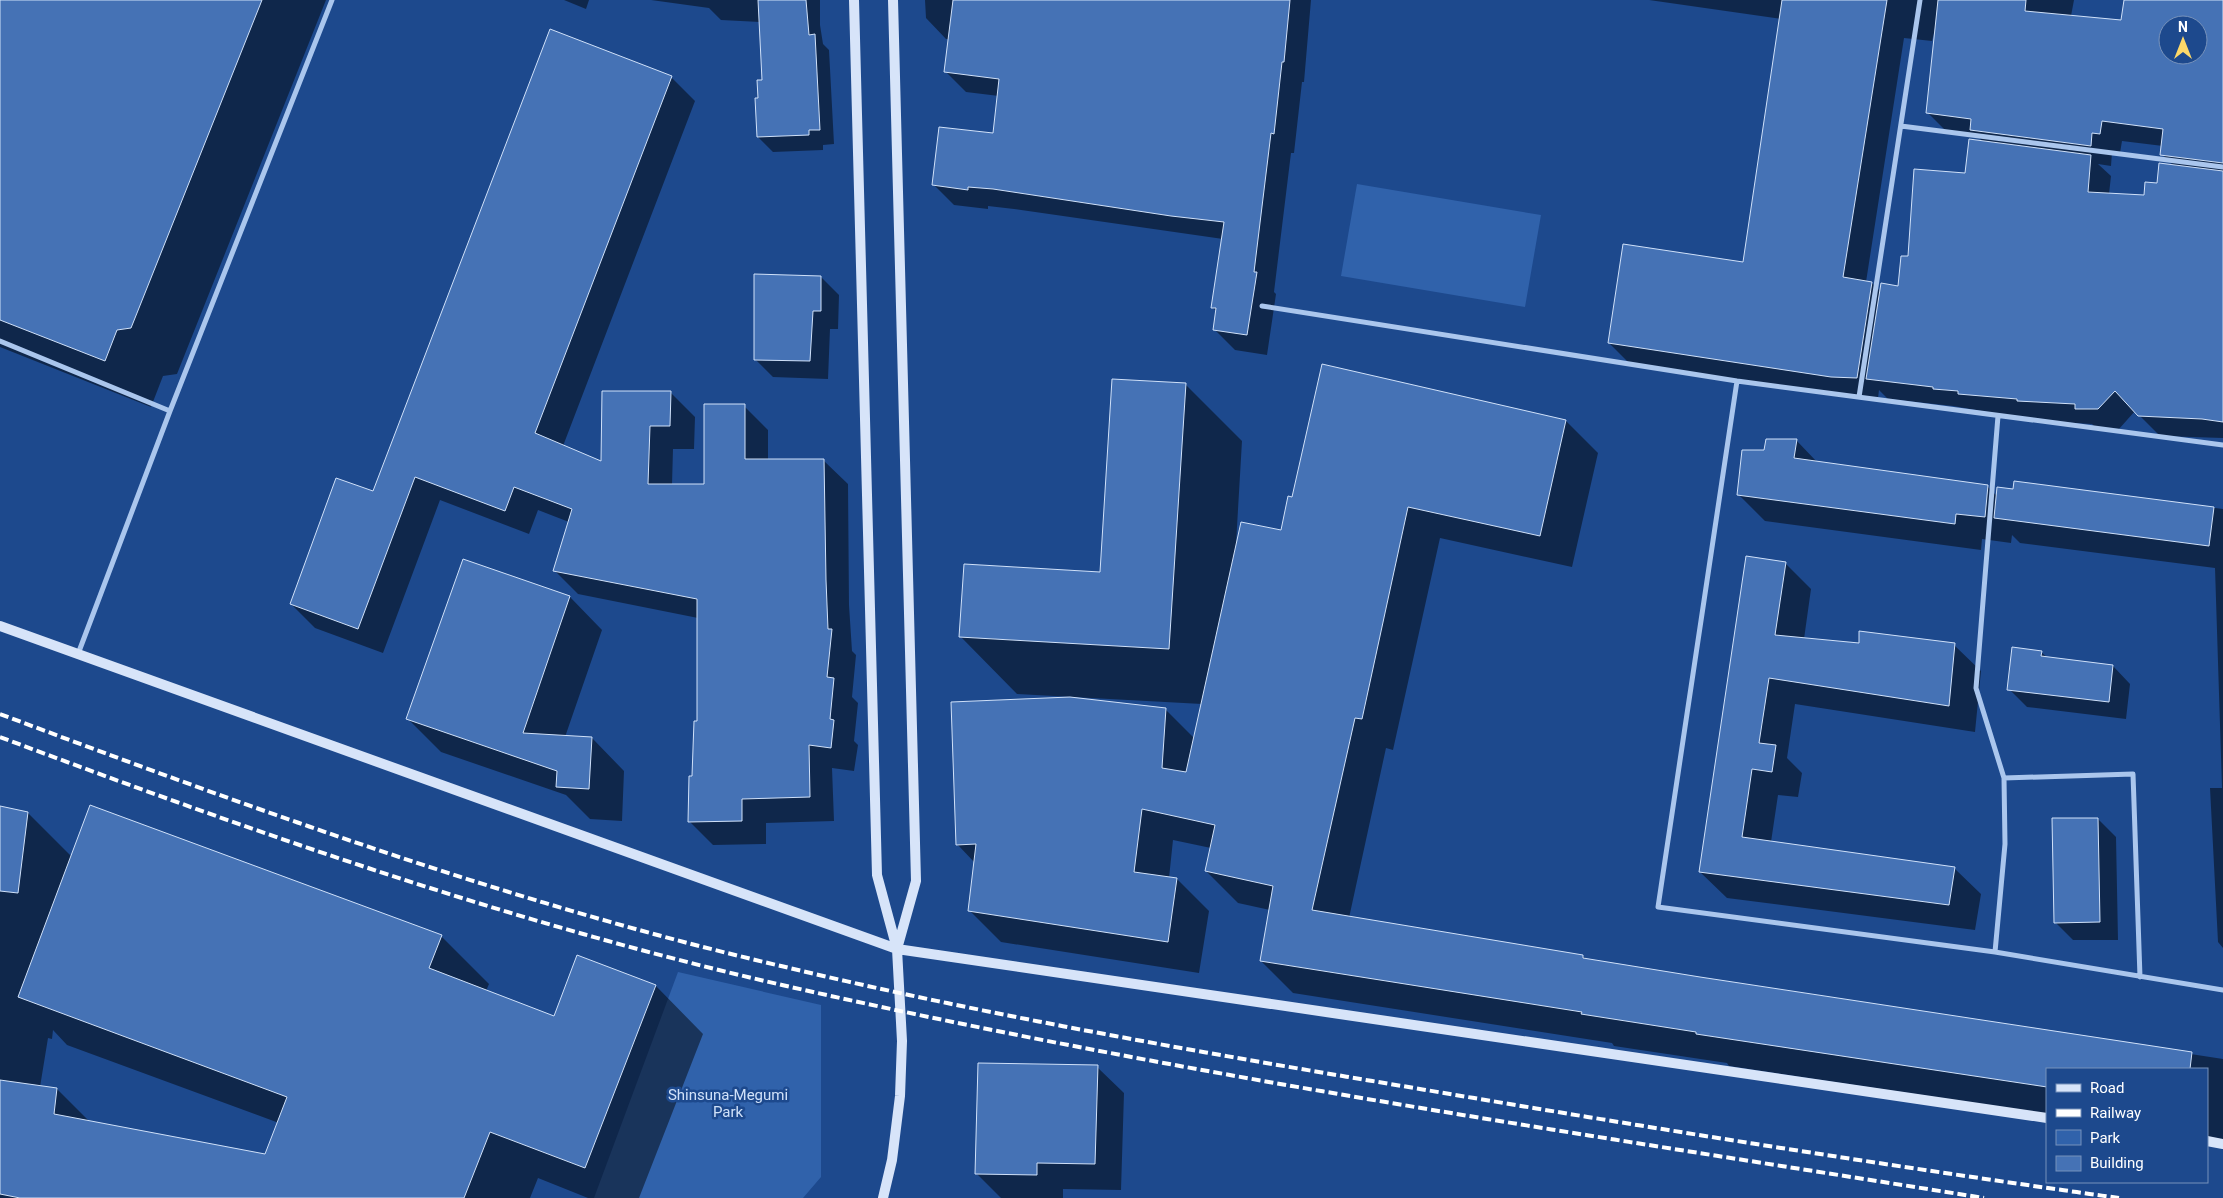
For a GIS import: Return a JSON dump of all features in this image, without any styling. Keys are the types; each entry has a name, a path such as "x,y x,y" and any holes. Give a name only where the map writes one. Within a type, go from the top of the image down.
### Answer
{"street":[{"path":"77,655 170,411 332,0"},
{"path":"854,0 877,875 897,950 902,1041 900,1096 892,1160 883,1198"},
{"path":"893,0 916,881 897,950"},
{"path":"1859,397 1920,0"},
{"path":"1901,126 2223,167"},
{"path":"1262,306 1738,382 2223,445"},
{"path":"0,342 170,411"},
{"path":"1738,382 1658,906 1995,952 2223,990"},
{"path":"1995,952 2004,844 2004,778 1976,688 1998,416"},
{"path":"0,626 897,950 2046,1118"},
{"path":"2004,778 2133,774 2140,977"},
{"path":"2208,1141 2223,1144"}],"green space":[{"path":"1357,184 1541,215 1525,307 1341,276"},
{"name":"Shinsuna-Megumi Park","path":"678,972 821,1005 821,1177 803,1198 594,1198"}],"building":[{"path":"0,0 262,0 131,328 117,330 105,361 0,320"},
{"path":"758,0 806,0 809,35 815,34 820,130 809,130 809,135 757,137 755,98 758,98 757,80 762,80"},
{"path":"953,0 1290,0 1284,62 1282,62 1274,134 1271,133 1254,272 1257,272 1247,335 1213,330 1216,308 1211,308 1224,222 1171,216 993,189 968,187 968,190 932,185 939,127 993,133 999,79 944,72"},
{"path":"1782,0 1887,0 1843,277 1872,282 1857,378 1831,377 1608,343 1623,244 1743,262"},
{"path":"1938,0 2026,0 2025,11 2121,20 2124,0 2223,0 2223,163 2160,155 2163,129 2102,121 2100,134 2092,133 2091,146 1970,130 1971,119 1926,113"},
{"path":"550,29 672,76 535,433 601,461 602,391 671,391 670,426 650,426 648,484 704,484 704,404 745,404 745,459 824,459 828,629 832,629 827,677 834,678 830,719 834,720 831,748 809,745 810,797 742,799 742,821 688,822 689,776 692,776 694,721 697,721 697,599 553,571 572,509 514,487 505,511 415,477 358,629 290,604 336,478 373,491"},
{"path":"1969,139 2091,155 2088,192 2144,195 2145,182 2157,183 2159,163 2223,171 2223,422 2202,419 2138,416 2115,391 2098,409 2075,409 2075,404 2017,401 2017,399 1958,394 1958,391 1866,379 1881,283 1898,286 1901,256 1908,256 1914,169 1965,173"},
{"path":"754,274 821,276 821,311 813,311 810,361 754,360"},
{"path":"1322,364 1566,420 1540,536 1408,507 1362,719 1355,718 1312,910 1583,955 1583,958 1700,977 2192,1052 2190,1068 2046,1068 2046,1087 1696,1034 1696,1032 1581,1014 1582,1012 1260,961 1273,886 1205,871 1215,825 1142,809 1134,872 1177,878 1168,942 968,911 976,844 956,845 951,702 1070,697 1166,708 1162,768 1186,772 1241,522 1281,530 1288,496 1292,497"},
{"path":"1112,379 1186,383 1169,649 959,637 964,564 1100,572"},
{"path":"1766,439 1797,439 1794,458 1988,485 1985,517 1956,514 1955,524 1737,495 1742,450 1764,450"},
{"path":"2014,481 2214,507 2209,546 1994,518 1997,487 2013,489"},
{"path":"1746,556 1786,562 1775,635 1859,643 1859,631 1955,643 1949,706 1769,678 1759,743 1776,745 1772,772 1752,769 1742,837 1955,867 1949,905 1699,872"},
{"path":"463,559 570,596 523,733 592,737 589,789 556,787 557,771 406,719"},
{"path":"2012,647 2042,651 2041,656 2113,665 2109,702 2007,690"},
{"path":"90,805 442,935 429,968 554,1016 577,955 656,985 585,1168 490,1132 464,1198 20,1198 0,1194 0,1080 57,1088 54,1114 265,1154 287,1097 18,997"},
{"path":"0,806 28,812 18,893 0,891"},
{"path":"2052,818 2098,818 2100,922 2054,923"},
{"path":"978,1063 1098,1065 1095,1164 1037,1163 1037,1175 975,1174"}],"railway":[{"path":"0,714 289,820 386,853 582,914 781,966 941,1002 1102,1034 1772,1147 2119,1198"},
{"path":"0,737 193,808 387,874 583,934 682,961 782,985 1080,1047 1230,1075 1532,1126 1984,1198"}]}
